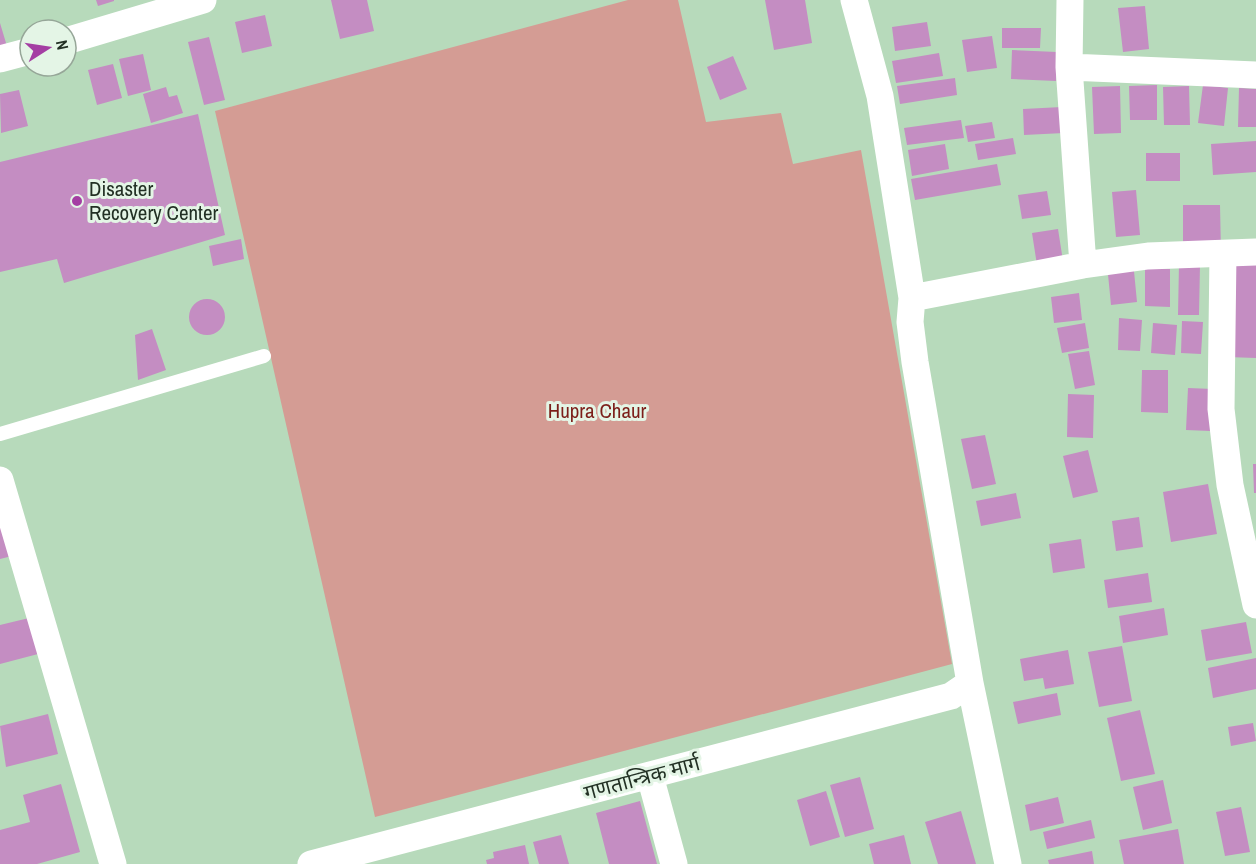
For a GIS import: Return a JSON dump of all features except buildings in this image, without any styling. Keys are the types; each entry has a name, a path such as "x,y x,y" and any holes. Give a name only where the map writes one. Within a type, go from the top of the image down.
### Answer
{"street":[{"path":"78,37 203,0"},
{"path":"854,0 880,96 912,298 910,322 915,362 970,683 1008,864"},
{"path":"1070,0 1070,67 1083,265"},
{"path":"0,59 18,54"},
{"path":"1070,67 1256,75"},
{"path":"912,298 1083,265 1148,256 1256,252"},
{"path":"1223,254 1221,409 1230,485 1256,605"},
{"path":"0,480 113,864"},
{"name":"गणतान्त्रिक मार्ग","path":"311,864 369,857 650,776 951,696 970,683"},
{"path":"650,776 674,864"}],"lane":[{"path":"0,434 264,356"}],"green space":[{"name":"Hupra Chaur","path":"628,0 678,0 706,122 781,113 793,164 861,150 952,664 375,817 215,111"}],"place":[{"name":"Disaster Recovery Center","path":"77,201"}]}
